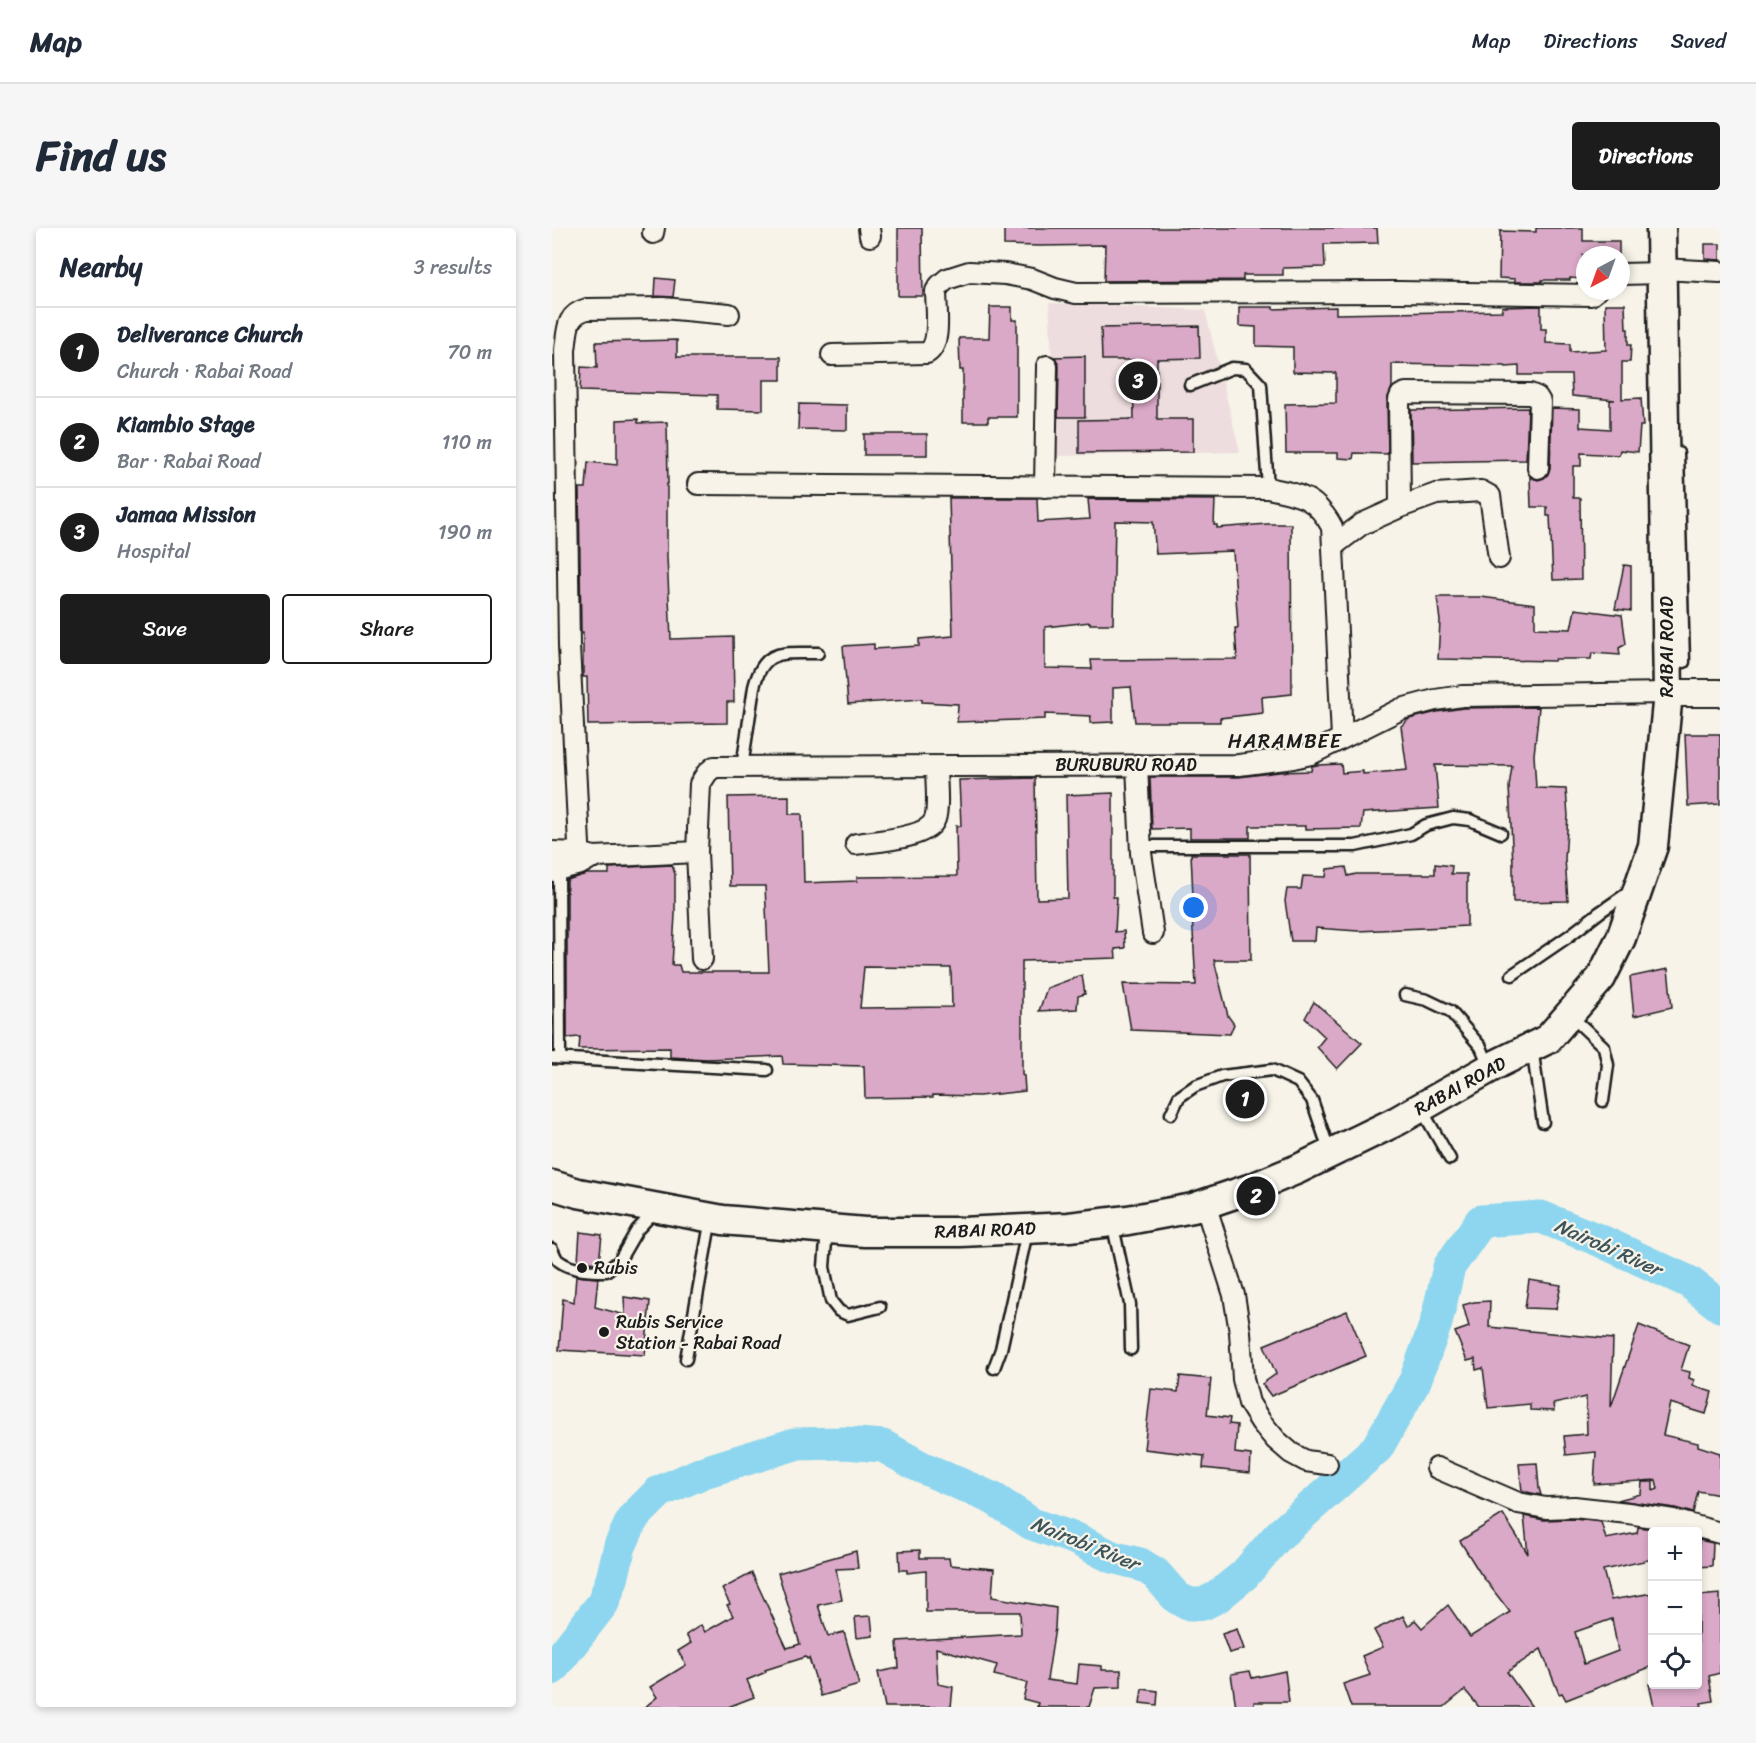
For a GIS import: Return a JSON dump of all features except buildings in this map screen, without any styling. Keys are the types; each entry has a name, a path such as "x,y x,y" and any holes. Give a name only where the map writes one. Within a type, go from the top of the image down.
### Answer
{"main road":[{"name":"RABAI ROAD","path":"552,1185 578,1193 711,1218 865,1232 961,1232 1069,1227 1112,1221 1193,1208 1261,1184 1397,1121 1548,1039 1601,978 1621,938 1653,846 1668,693 1668,273 1660,228"}],"street":[{"path":"832,355 927,353 931,351 936,340 936,291 947,279 969,272 1005,274 1032,279 1055,288 1076,292 1576,295"},
{"path":"1630,274 1720,272"},
{"path":"584,858 561,504 565,350 569,322 579,311 587,309 663,308 729,314"},
{"path":"1045,487 1047,366"},
{"path":"1400,507 1399,400 1401,395 1406,393 1530,393 1540,402 1538,468"},
{"path":"698,484 1268,488 1302,496 1326,514 1332,527 1342,738"},
{"path":"1333,546 1362,524 1400,507 1436,494 1481,491 1490,496 1499,558"},
{"name":"BURUBURU ROAD","path":"697,852 700,784 707,772 714,766 1239,765 1311,754 1401,709 1435,700 1462,696 1720,693"},
{"path":"1137,765 1141,846 1153,933"},
{"path":"855,844 903,837 929,828 936,814 936,767"},
{"path":"554,864 584,858 697,852 702,959"},
{"path":"1205,1204 1234,1295 1240,1332 1243,1379 1249,1403 1276,1440 1291,1453 1306,1461 1327,1464"},
{"path":"1437,1468 1518,1503 1546,1508 1574,1507 1628,1513 1673,1520 1720,1533"}],"lane":[{"path":"1190,385 1232,368 1246,369 1261,385 1268,488"},
{"path":"1678,436 1684,662"},
{"path":"742,767 754,687 764,662 776,654 818,653"},
{"path":"1141,846 1355,846 1411,834 1426,825 1454,818 1470,820 1502,833"},
{"path":"554,864 556,1058 767,1070"},
{"path":"1512,975 1639,885"},
{"path":"1405,995 1427,1000 1450,1011 1481,1047 1490,1069"},
{"path":"1570,1015 1604,1047 1608,1065 1603,1101"},
{"path":"1531,1047 1543,1122"},
{"path":"1171,1114 1179,1097 1195,1086 1222,1076 1272,1070 1298,1082 1312,1100 1330,1153"},
{"path":"1421,1107 1450,1159"},
{"path":"552,1249 558,1261 572,1267 606,1271 619,1261 637,1230 658,1208"},
{"path":"686,1359 711,1218"},
{"path":"1112,1221 1130,1304 1131,1349"},
{"path":"827,1229 824,1267 831,1301 839,1311 848,1315 880,1307"},
{"path":"994,1368 1001,1349 1028,1229"}],"shaded area":[{"path":"1049,303 1205,310 1240,452 1057,456"}],"waterway":[{"name":"Nairobi River","path":"552,1669 603,1603 620,1546 633,1518 659,1492 704,1472 795,1444 845,1443 883,1446 919,1466 994,1499 1032,1524 1076,1539 1112,1557 1140,1564 1156,1574 1177,1598 1190,1604 1203,1604 1217,1597 1244,1575 1278,1536 1377,1448 1415,1381 1436,1323 1449,1267 1481,1221 1541,1217 1601,1241 1689,1282 1720,1306"}],"place":[{"name":"Jamaa Mission","path":"1138,381"},
{"name":"Deliverance Church","path":"1245,1099"},
{"name":"Kiambio Stage","path":"1256,1196"},
{"name":"Rubis","path":"582,1268"},
{"name":"Rubis Service Station - Rabai Road","path":"604,1332"}],"district":[{"name":"HARAMBEE","path":"1285,741"}]}
